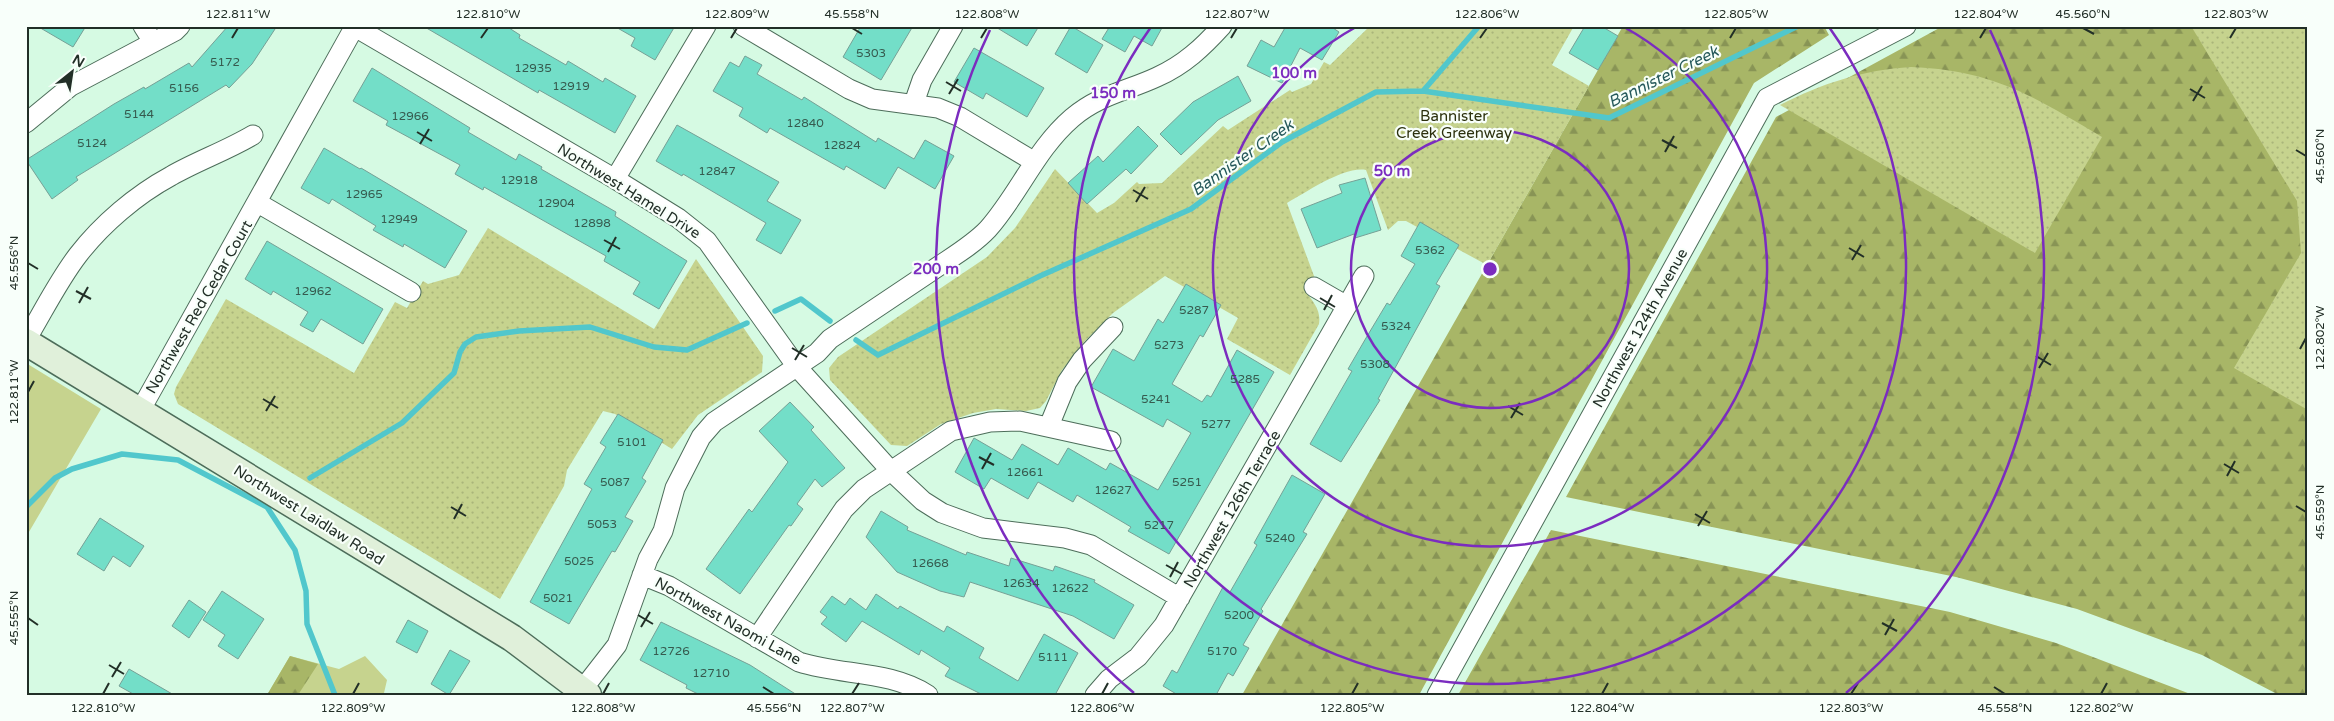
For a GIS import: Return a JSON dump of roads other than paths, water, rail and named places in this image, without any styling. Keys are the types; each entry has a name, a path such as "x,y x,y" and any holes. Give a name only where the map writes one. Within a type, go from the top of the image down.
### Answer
{"main road":[{"name":"Northwest Laidlaw Road","path":"26,341 512,638 583,693"}],"street":[{"path":"143,26 153,42"},
{"path":"26,123 71,86 180,26"},
{"path":"615,179 706,26"},
{"path":"743,26 849,90 872,99 914,103 938,108 960,117 1033,161"},
{"path":"914,103 922,80 953,26"},
{"path":"583,693 617,645 642,575 663,531 675,488 701,437 714,422 817,353 830,339 973,243 1000,213 1033,161 1059,130 1073,117 1110,94 1156,78 1174,69 1193,56 1222,26"},
{"name":"Northwest 124th Avenue","path":"1437,695 1768,98 1906,26"},
{"name":"Northwest Hamel Drive","path":"355,27 615,179 678,218 707,241 797,367 890,470 923,500 942,513 983,528 1065,538 1091,545 1180,598"},
{"name":"Northwest Red Cedar Court","path":"140,411 355,27"},
{"path":"26,341 78,256 100,230 134,201 170,176 235,146 252,135"},
{"name":"Northwest Red Cedar Court","path":"258,203 411,292"},
{"name":"Northwest 126th Terrace","path":"1095,695 1109,679 1138,657 1153,640 1180,598 1364,276"},
{"path":"1314,288 1346,306"},
{"path":"1049,426 1067,382 1082,360 1114,327"},
{"path":"757,638 844,509 864,489 890,470 951,431 990,422 1020,421 1111,440"},
{"name":"Northwest Naomi Lane","path":"642,575 669,586 800,662 823,669 892,678 928,695"}],"waterway":[{"path":"1423,91 1479,26"},
{"name":"Bannister Creek","path":"856,340 878,355 1040,276 1191,209 1282,142 1376,92 1423,91 1609,118 1798,26"},
{"name":"Bannister Creek","path":"775,311 801,299 830,321"},
{"name":"Bannister Creek","path":"310,478 402,423 454,373 460,352 465,344 476,337 519,331 590,327 654,347 687,350 747,323"},
{"path":"26,507 55,478 72,469 122,454 178,460 267,507 295,550 306,591 307,624 335,695"}],"park label":[{"name":"Bannister Creek Greenway","path":"1454,124"}]}
